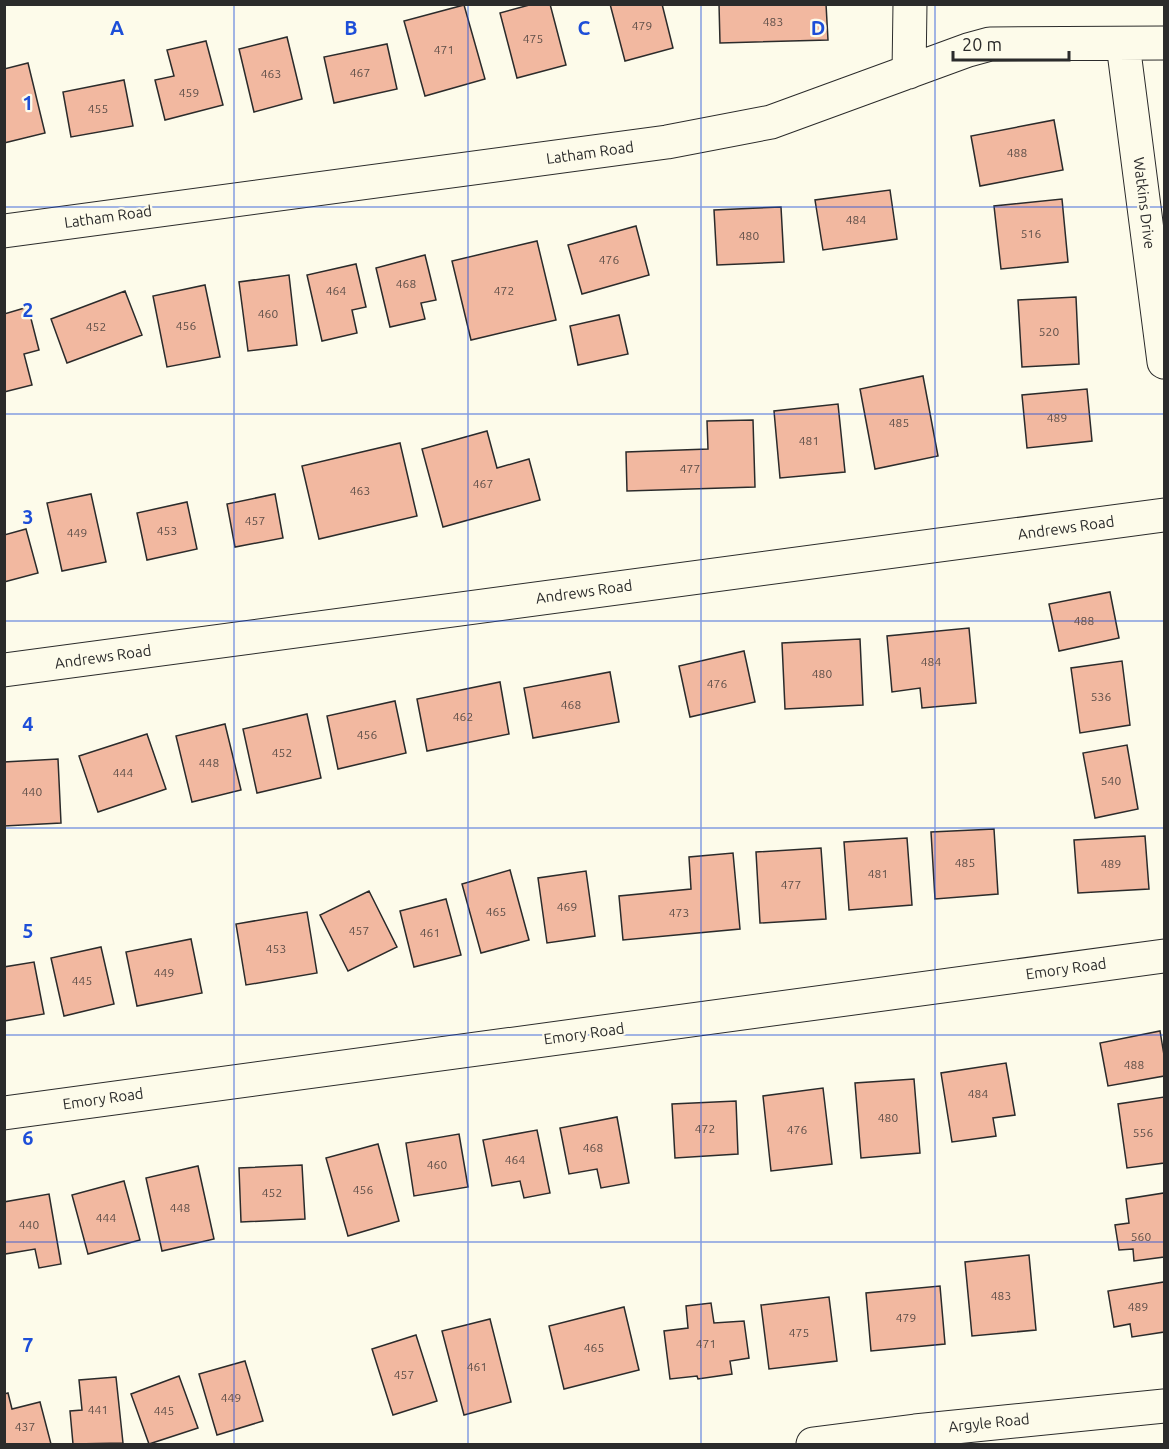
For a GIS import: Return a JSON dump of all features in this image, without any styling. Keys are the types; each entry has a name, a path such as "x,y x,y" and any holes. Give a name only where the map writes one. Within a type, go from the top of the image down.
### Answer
{"street":[{"path":"909,72 910,4"},
{"name":"Latham Road","path":"4,231 668,142 771,122 990,44 1164,43"},
{"name":"Watkins Drive","path":"1123,44 1164,362"},
{"name":"Andrews Road","path":"4,670 1164,515"},
{"name":"Emory Road","path":"4,1113 1164,956"},
{"name":"Argyle Road","path":"813,1444 915,1431 1164,1406"}],"building":[{"path":"533,4 550,4 566,65 517,78 500,13"},
{"path":"610,4 662,4 673,48 625,61"},
{"path":"719,4 826,4 828,40 720,43"},
{"path":"464,5 485,79 425,96 404,21"},
{"path":"287,37 302,99 254,112 239,49"},
{"path":"206,41 223,105 165,120 155,80 174,76 167,50"},
{"path":"387,44 397,89 334,103 324,57"},
{"path":"28,63 45,133 4,143 4,69"},
{"path":"124,80 133,126 71,137 63,92"},
{"path":"1054,120 1063,170 980,186 971,136"},
{"path":"890,190 897,239 823,250 815,200"},
{"path":"1062,199 1068,262 1001,269 994,206"},
{"path":"781,207 784,262 717,265 714,210"},
{"path":"636,226 649,275 582,294 568,245"},
{"path":"537,241 556,320 471,340 452,261"},
{"path":"425,255 436,300 421,303 425,319 390,327 376,268"},
{"path":"356,264 366,307 352,310 357,333 322,341 307,275"},
{"path":"289,275 297,345 248,351 239,282"},
{"path":"205,285 220,357 167,367 153,296"},
{"path":"125,291 142,335 67,363 51,319"},
{"path":"1076,297 1079,364 1022,367 1018,300"},
{"path":"28,307 39,350 24,354 32,385 4,392 4,314"},
{"path":"619,315 628,354 578,365 570,326"},
{"path":"923,376 938,456 875,469 860,389"},
{"path":"1087,389 1092,441 1027,448 1022,395"},
{"path":"838,404 845,472 780,478 774,411"},
{"path":"753,420 755,487 627,491 626,452 708,449 707,421"},
{"path":"487,431 497,468 529,459 540,500 443,527 422,449"},
{"path":"400,443 417,516 319,539 302,466"},
{"path":"91,494 106,562 62,571 47,503"},
{"path":"275,494 283,538 235,547 227,504"},
{"path":"187,502 197,549 147,560 137,513"},
{"path":"26,529 38,573 4,582 4,535"},
{"path":"1110,592 1119,638 1059,651 1049,604"},
{"path":"969,628 976,703 922,708 920,688 892,692 887,636"},
{"path":"860,639 863,705 785,709 782,643"},
{"path":"744,651 755,702 690,717 679,666"},
{"path":"1122,661 1130,725 1080,733 1071,668"},
{"path":"610,672 619,722 533,738 524,688"},
{"path":"500,682 509,734 427,751 417,699"},
{"path":"395,701 406,753 338,769 327,716"},
{"path":"307,714 321,778 257,793 243,729"},
{"path":"225,724 241,790 192,802 176,736"},
{"path":"147,734 166,789 98,812 79,756"},
{"path":"1127,745 1138,809 1095,818 1083,753"},
{"path":"58,759 61,823 4,826 4,762"},
{"path":"994,829 998,894 935,899 931,832"},
{"path":"1145,836 1149,889 1078,893 1074,840"},
{"path":"907,838 912,905 849,910 844,842"},
{"path":"821,848 826,919 760,923 756,852"},
{"path":"733,853 740,929 623,940 619,896 691,889 689,857"},
{"path":"510,870 529,940 481,953 462,884"},
{"path":"586,871 595,936 547,943 538,878"},
{"path":"369,891 397,947 348,971 320,915"},
{"path":"446,899 461,955 414,967 400,911"},
{"path":"307,912 317,973 246,985 236,924"},
{"path":"191,939 202,993 137,1006 126,952"},
{"path":"101,947 114,1004 64,1016 51,958"},
{"path":"34,962 44,1014 4,1021 4,967"},
{"path":"1160,1031 1164,1055 1164,1076 1108,1086 1100,1043"},
{"path":"1006,1063 1015,1115 993,1118 996,1136 952,1142 941,1073"},
{"path":"914,1079 920,1153 861,1158 855,1083"},
{"path":"823,1088 832,1164 771,1171 763,1096"},
{"path":"1164,1097 1164,1163 1127,1168 1118,1104"},
{"path":"736,1101 738,1154 675,1158 672,1104"},
{"path":"617,1117 629,1183 601,1188 597,1169 569,1174 560,1128"},
{"path":"537,1130 550,1193 524,1198 520,1181 492,1186 483,1140"},
{"path":"459,1134 468,1187 414,1196 406,1143"},
{"path":"378,1144 399,1221 348,1236 326,1158"},
{"path":"302,1165 305,1219 241,1222 239,1168"},
{"path":"198,1166 214,1239 162,1251 146,1178"},
{"path":"124,1181 140,1240 88,1254 72,1195"},
{"path":"1164,1193 1164,1257 1134,1261 1133,1249 1119,1250 1115,1225 1129,1223 1126,1199"},
{"path":"49,1194 61,1264 39,1268 35,1249 5,1254 4,1202"},
{"path":"1029,1255 1036,1330 972,1336 965,1262"},
{"path":"1164,1282 1164,1332 1132,1337 1130,1324 1114,1327 1108,1291"},
{"path":"940,1286 945,1344 871,1351 866,1293"},
{"path":"829,1297 837,1361 769,1369 761,1305"},
{"path":"711,1303 714,1323 744,1321 749,1358 730,1361 732,1374 698,1379 697,1376 670,1379 664,1331 688,1328 686,1306"},
{"path":"624,1307 639,1370 564,1389 549,1326"},
{"path":"490,1319 511,1402 464,1415 442,1331"},
{"path":"416,1335 437,1401 393,1415 372,1349"},
{"path":"245,1361 263,1421 217,1435 199,1374"},
{"path":"179,1376 198,1428 149,1444 131,1394"},
{"path":"116,1377 123,1443 73,1444 70,1411 82,1410 79,1380"},
{"path":"8,1393 12,1409 40,1402 51,1444 4,1444 4,1394"}]}
